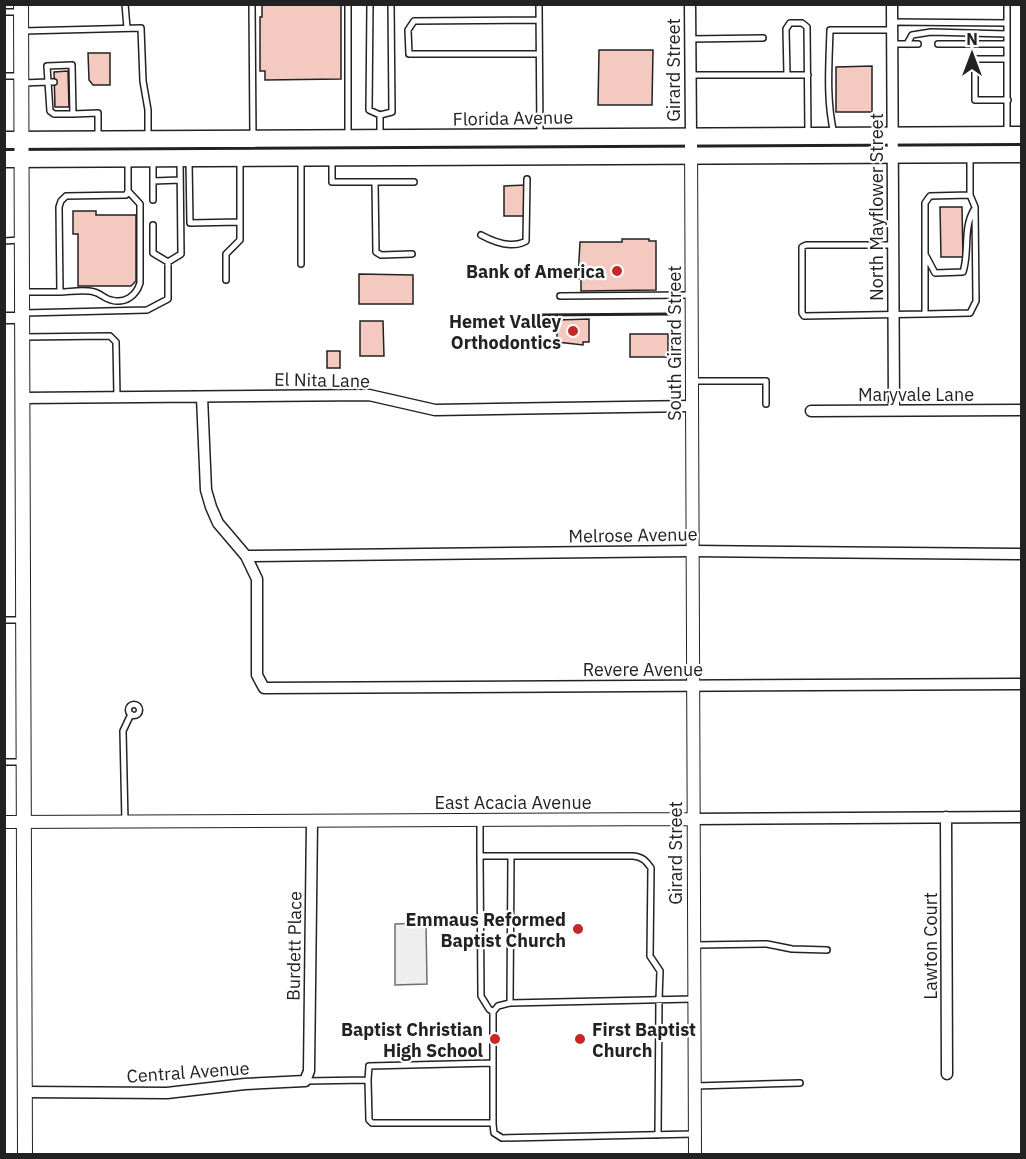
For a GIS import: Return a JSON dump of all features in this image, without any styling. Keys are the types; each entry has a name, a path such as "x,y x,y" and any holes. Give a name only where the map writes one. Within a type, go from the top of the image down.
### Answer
{"main road":[{"path":"21,8 25,1155"},
{"name":"Florida Avenue","path":"4,140 1014,135"},
{"name":"Florida Avenue","path":"4,159 1022,154"}],"street":[{"name":"Girard Street","path":"690,4 691,136"},
{"name":"North Mayflower Street","path":"891,4 894,410"},
{"name":"South Girard Street","path":"691,136 693,551"},
{"path":"4,318 22,315"},
{"name":"El Nita Lane","path":"22,398 369,395 435,410 692,406"},
{"path":"202,397 208,498 218,523 246,556"},
{"name":"Maryvale Lane","path":"811,411 1022,410"},
{"name":"Girard Street","path":"693,551 695,1155"},
{"name":"Melrose Avenue","path":"246,556 693,551 1022,554"},
{"name":"Revere Avenue","path":"246,556 257,579 257,675 264,688 1022,684"},
{"name":"East Acacia Avenue","path":"4,822 1022,816"},
{"name":"Lawton Court","path":"946,817 947,1074"},
{"name":"Burdett Place","path":"307,1076 312,821"},
{"name":"Central Avenue","path":"25,1092 167,1093 307,1076"}],"lane":[{"path":"125,4 127,28"},
{"path":"252,4 253,139"},
{"path":"348,4 348,139"},
{"path":"370,4 369,110 380,115 392,112 391,4"},
{"path":"539,4 540,137"},
{"path":"1007,4 1008,100 1014,135"},
{"path":"4,12 21,8"},
{"path":"539,20 414,21 408,30 409,54 539,54"},
{"path":"787,75 786,29 790,23 798,23 807,27 808,136"},
{"path":"835,136 831,120 829,89 830,30 1007,23"},
{"path":"21,31 141,28 143,81 148,110 148,140"},
{"path":"907,44 912,35 931,32 1007,34"},
{"path":"690,39 763,38"},
{"path":"892,44 918,44"},
{"path":"938,44 1007,44"},
{"path":"1007,58 975,59 975,100 1008,100"},
{"path":"73,114 70,82 72,65 47,66 51,82 50,111 54,114 73,114 98,113 99,140"},
{"path":"691,75 808,75"},
{"path":"4,76 51,82"},
{"path":"380,115 380,139"},
{"path":"893,245 807,245 802,247 802,313 804,316 970,313 976,301 975,207 970,195 970,154"},
{"path":"332,157 332,182 414,182"},
{"path":"153,158 153,200"},
{"path":"185,158 190,223 240,222"},
{"path":"168,262 181,254 180,180 185,158"},
{"path":"226,280 226,254 240,240 240,158"},
{"path":"301,158 301,264"},
{"path":"22,292 93,292 111,300 125,300 135,294 140,283 140,204 128,191 128,159"},
{"path":"481,235 493,242 506,244 521,244 526,241 527,179"},
{"path":"153,181 180,180"},
{"path":"375,182 376,252 381,255 412,254"},
{"path":"60,292 59,207 61,201 66,196 122,195 128,191"},
{"path":"925,314 926,203 930,196 970,195"},
{"path":"925,255 935,273 963,272 967,261 967,219 975,207"},
{"path":"153,225 153,253 168,262"},
{"path":"4,241 22,240"},
{"path":"22,315 147,310 168,299 168,262"},
{"path":"560,296 692,295"},
{"path":"22,337 110,336 116,342 117,397"},
{"path":"692,381 766,381 766,404"},
{"path":"4,620 23,620"},
{"path":"125,822 123,731 130,714"},
{"path":"4,762 23,762"},
{"path":"480,820 481,996 493,1012"},
{"path":"480,856 633,856 640,857 651,868 650,956 660,971 658,1135"},
{"path":"510,1003 511,856"},
{"path":"694,945 767,944 792,949 827,950"},
{"path":"694,999 510,1003 498,1006 493,1012 493,1123 494,1133 502,1138 695,1134"},
{"path":"493,1063 369,1066 368,1080 369,1120 372,1123 493,1123"},
{"path":"307,1076 368,1080"},
{"path":"695,1086 800,1083"}],"shaded area":[{"path":"426,923 427,984 395,985 395,924"}],"building":[{"path":"262,4 341,4 341,79 265,80 265,71 260,71"},
{"path":"599,50 653,50 652,105 598,105"},
{"path":"88,53 110,53 110,85 93,85 89,80"},
{"path":"872,66 872,112 836,112 836,67"},
{"path":"68,71 69,107 55,107 54,72"},
{"path":"527,185 527,216 504,216 504,186"},
{"path":"940,207 962,207 963,257 941,257"},
{"path":"73,211 96,211 96,215 136,215 136,281 131,286 78,286 78,234 73,234"},
{"name":"Bank of America","path":"622,239 656,241 656,290 581,291 581,279 578,279 580,242 622,242"},
{"path":"359,274 413,275 413,304 359,304"},
{"name":"Hemet Valley Orthodontics","path":"589,319 589,342 583,342 583,345 557,342 557,320"},
{"path":"360,321 383,321 384,356 360,356"},
{"path":"630,334 668,334 668,357 630,357"},
{"path":"327,351 340,351 340,368 327,368"}],"wall":[{"path":"540,315 671,314"}],"place":[{"name":"Bank of America","path":"617,271"},
{"name":"Hemet Valley Orthodontics","path":"573,331"},
{"name":"Emmaus Reformed Baptist Church","path":"578,929"},
{"name":"Baptist Christian High School","path":"495,1039"},
{"name":"First Baptist Church","path":"580,1039"}]}
